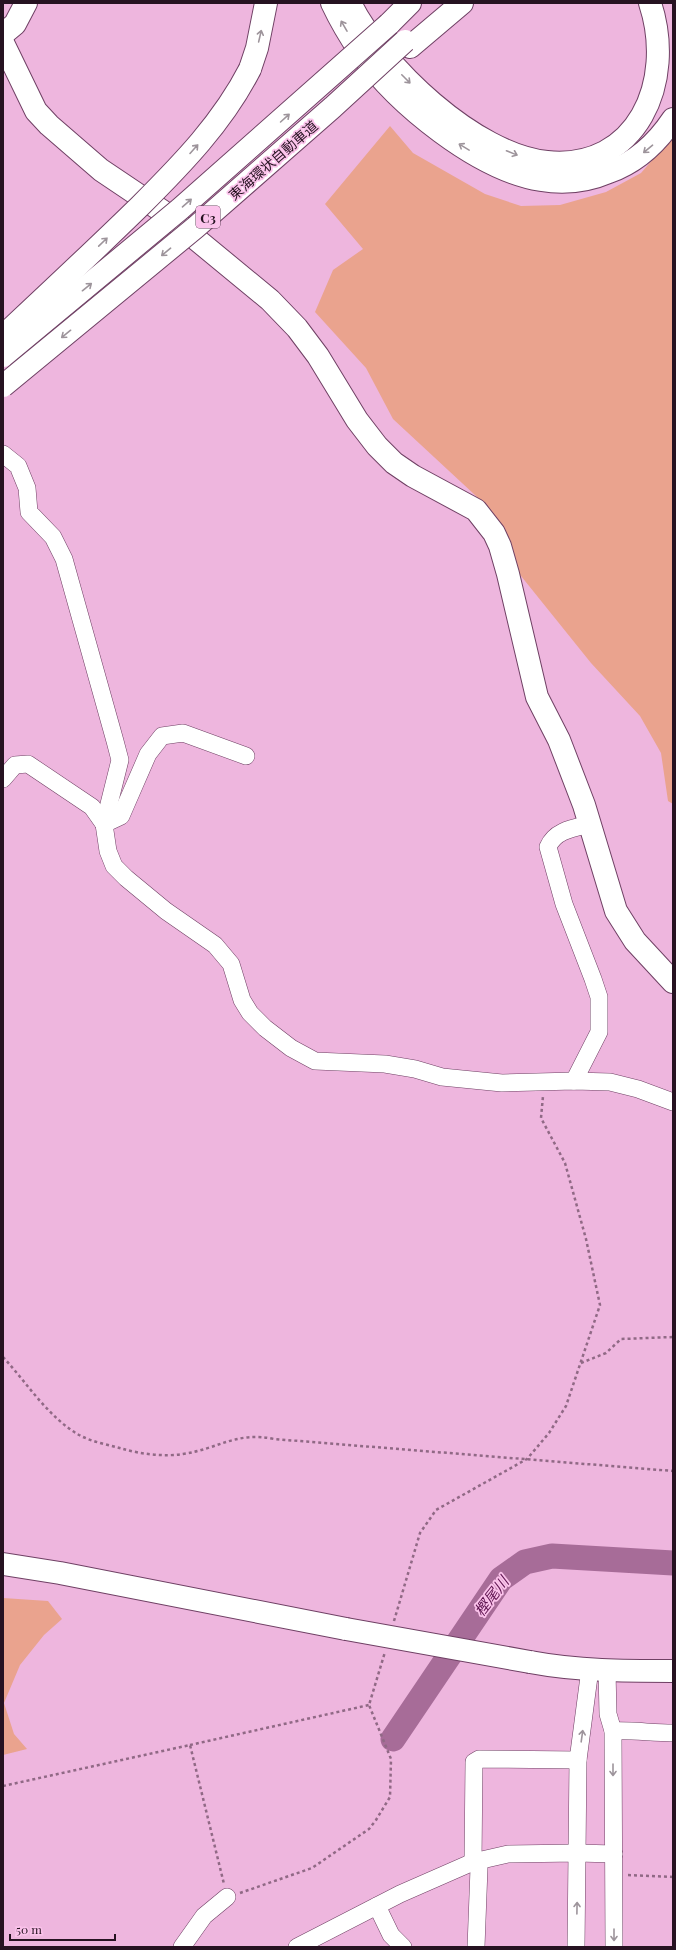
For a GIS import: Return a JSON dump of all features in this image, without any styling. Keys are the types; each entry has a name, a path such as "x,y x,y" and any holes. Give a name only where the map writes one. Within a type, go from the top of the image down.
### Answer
{"main road":[{"path":"3,34 15,24 26,3"},
{"path":"3,336 94,252 182,162 230,105 250,69 258,48 266,3"},
{"path":"332,3 361,54 395,93 415,111 465,148 501,168 521,175 540,180 559,182 599,177 620,169 639,157 653,145 673,119"},
{"path":"350,3 364,28 394,67 410,83 450,116 484,139 510,152 528,159 566,163 585,161 618,147 644,126 662,97 668,64 667,45 663,28 650,3"},
{"name":"東海環状自動車道","path":"3,356 180,209 389,24 410,3"},
{"name":"東海環状自動車道","path":"3,386 196,227 333,107 408,44 445,3"},
{"path":"408,44 462,3"},
{"path":"3,43 36,111 48,125 101,170 162,211 270,300 297,328 318,356 357,420 377,446 394,463 413,476 476,510 486,522 500,546 537,697 559,740 591,824 616,912 635,940 672,980"},
{"path":"3,1564 60,1573 346,1629 557,1667 599,1670 673,1671"}],"street":[{"path":"3,454 18,466 26,488 29,512 53,537 64,559 115,741 120,760 104,824 108,851 114,866 126,878 166,911 215,945 231,964 242,1000 250,1013 291,1048 316,1061 385,1064 415,1069 442,1077 502,1083 545,1081 610,1082 638,1089 673,1102"},
{"path":"104,824 121,816 148,754 162,736 183,733 246,756"},
{"path":"3,780 15,765 28,764 92,806 104,824"},
{"path":"574,1081 599,1032 598,998 594,979 564,904 548,847 553,838 562,832 591,824"},
{"path":"599,1670 613,1731 614,1947"},
{"path":"576,1947 578,1760 599,1670"},
{"path":"613,1731 633,1730 645,1733 673,1733"},
{"path":"476,1947 479,1868 473,1862 474,1762 479,1759 578,1760"},
{"path":"297,1947 400,1894 473,1862 508,1854 577,1852 614,1854"},
{"path":"182,1947 204,1916 227,1897"},
{"path":"377,1906 391,1935 403,1947"}],"path":[{"path":"393,1623 420,1533 436,1510 527,1459 549,1433 566,1406 600,1305 576,1198 565,1163 541,1118 545,1081"},
{"path":"581,1363 606,1353 621,1339 673,1337"},
{"path":"3,1357 41,1402 60,1420 80,1435 106,1445 132,1452 183,1454 241,1437 262,1436 282,1439 673,1471"},
{"path":"190,1745 227,1897 312,1868 369,1829 390,1797 391,1759 369,1705 387,1645"},
{"path":"3,1786 369,1705"},
{"path":"614,1875 673,1877"}],"shaded area":[{"path":"390,126 413,153 485,194 521,206 560,205 606,192 641,173 673,136 673,804 668,801 661,753 640,716 591,663 517,571 499,530 476,496 393,419 366,368 315,312 333,270 363,249 325,204"},
{"path":"3,1598 48,1601 62,1619 44,1635 20,1665 4,1703 14,1734 27,1749 3,1755"}],"waterway":[{"name":"樫尾川","path":"393,1739 501,1579 525,1562 552,1556 673,1563"}]}
